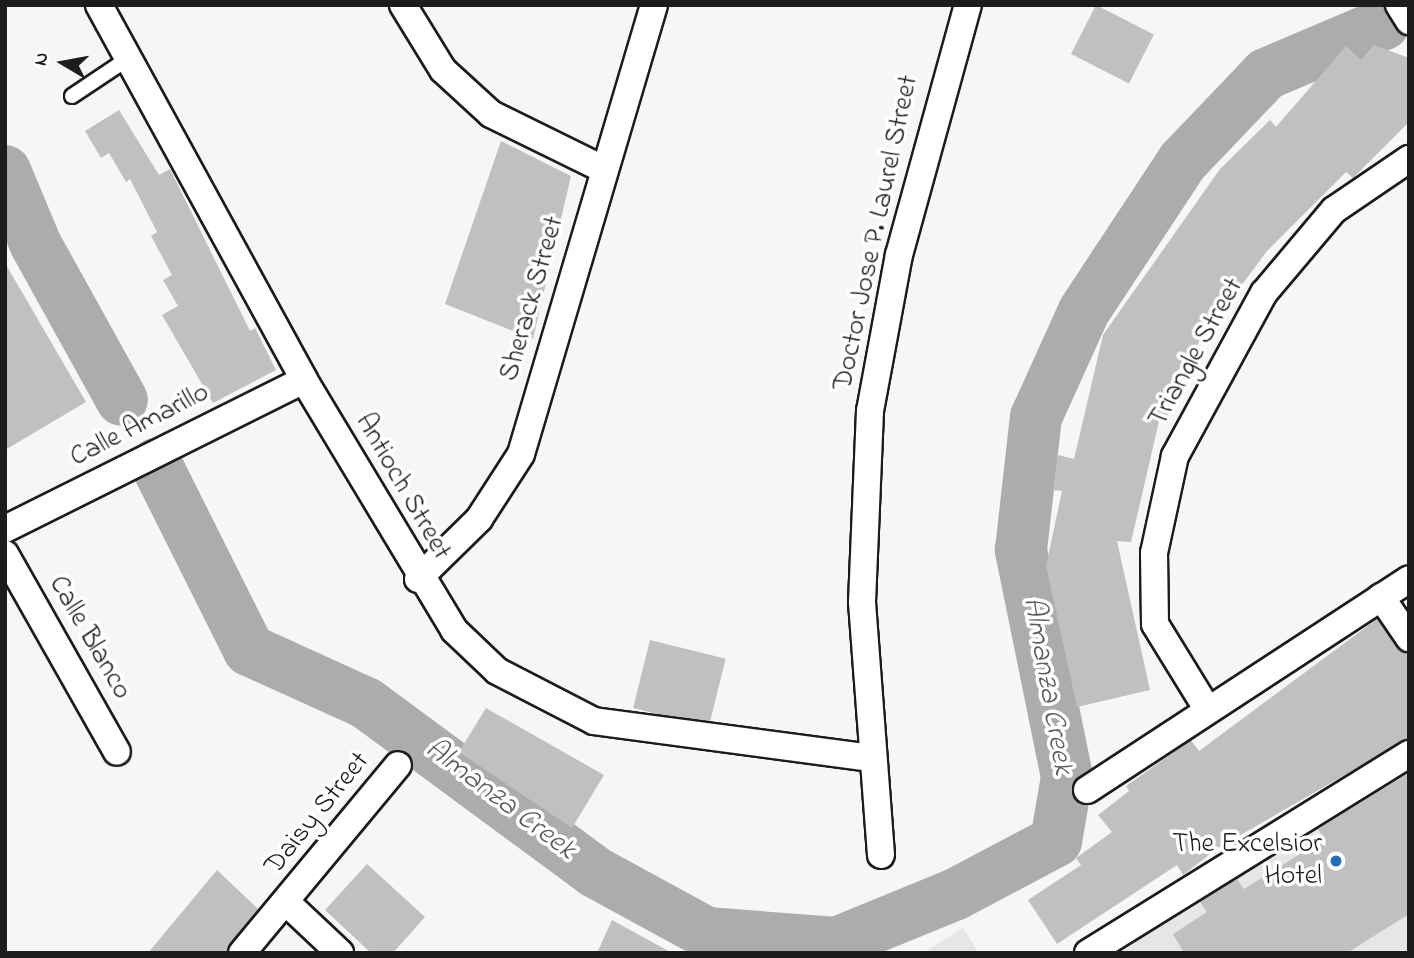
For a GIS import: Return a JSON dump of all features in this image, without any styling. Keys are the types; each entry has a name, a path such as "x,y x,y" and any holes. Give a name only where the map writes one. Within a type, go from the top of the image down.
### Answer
{"street":[{"name":"Antioch Street","path":"99,5 126,60 304,380 418,579 454,631 497,671 594,720 872,758"},
{"path":"403,5 443,70 491,114 603,169"},
{"name":"Sherack Street","path":"418,579 479,519 521,454 603,169 654,5"},
{"name":"Doctor Jose P. Laurel Street","path":"881,855 872,758 861,552 870,411 899,255 968,5"},
{"path":"1399,5 1409,21"},
{"name":"Triangle Street","path":"1206,707 1155,624 1154,553 1175,456 1211,381 1265,293 1334,210 1409,159"},
{"name":"Calle Amarillo","path":"5,529 304,380"},
{"name":"Calle Blanco","path":"5,554 117,752"},
{"path":"1087,790 1206,707 1409,579"},
{"path":"1381,597 1409,638"},
{"path":"1088,953 1409,754"},
{"name":"Daisy Street","path":"242,953 287,903 398,765"},
{"name":"Daisy Street","path":"287,903 340,953"}],"lane":[{"path":"72,96 126,60"}],"shaded area":[{"name":"The Excelsior Hotel","path":"1409,769 1409,953 1119,953"},
{"path":"963,928 979,953 923,953"}],"building":[{"path":"1096,5 1154,35 1129,84 1071,54"},
{"path":"1374,45 1409,58 1409,122 1353,178 1346,172 1267,251 1172,379 1180,382 1166,420 1160,417 1131,542 1117,541 1150,690 1077,707 1046,566 1062,491 1053,490 1058,455 1074,459 1103,335 1220,169 1270,120 1276,127 1346,46 1361,60"},
{"path":"119,110 159,175 170,169 250,331 255,328 276,370 213,403 162,315 178,306 163,280 172,275 151,236 157,232 130,179 126,182 109,153 101,158 85,131"},
{"path":"501,141 571,176 533,339 445,304"},
{"path":"5,263 86,402 5,450"},
{"path":"1377,619 1409,657 1409,738 1218,848 1183,875 1177,865 1057,944 1028,900 1081,865 1076,858 1112,832 1098,815 1129,791 1126,786 1191,740 1199,751"},
{"path":"650,640 726,659 709,727 633,708"},
{"path":"486,708 604,775 572,828 459,752"},
{"name":"The Excelsior Hotel","path":"1409,773 1409,914 1347,953 1184,953 1173,934 1207,912 1200,902 1237,879 1244,889 1324,839 1318,829"},
{"path":"367,864 425,917 393,953 371,953 325,910"},
{"path":"217,870 258,909 227,953 148,953"},
{"path":"612,920 672,953 597,953"}],"waterway":[{"name":"Almanza Creek","path":"156,464 249,650 366,703 595,872 707,933 836,943 956,894 1056,841 1067,777 1021,550 1036,417 1084,311 1183,161 1266,74 1384,24"},
{"name":"Almanza Creek","path":"5,171 36,245 122,400"}],"place":[{"name":"The Excelsior Hotel","path":"1336,861"}]}
